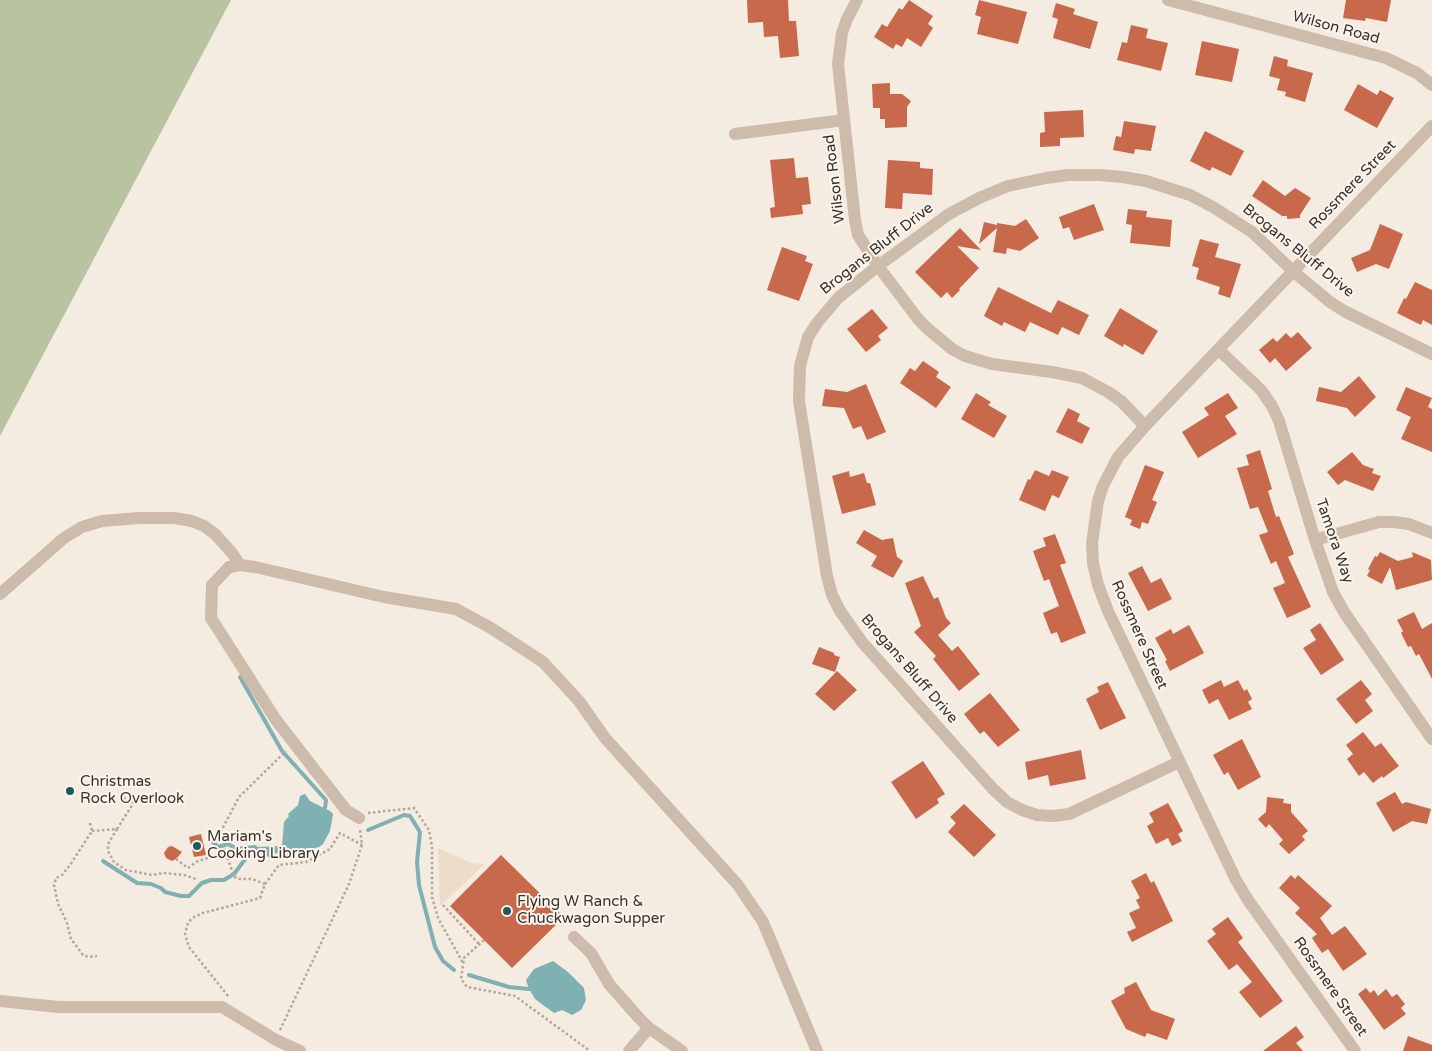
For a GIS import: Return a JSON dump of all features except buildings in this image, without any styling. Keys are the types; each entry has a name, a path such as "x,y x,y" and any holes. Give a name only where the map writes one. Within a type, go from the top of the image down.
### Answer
{"street":[{"name":"Wilson Road","path":"857,0 847,19 839,48 838,64 855,220 858,235 878,266 918,319 952,349 965,356 992,364 1082,378 1102,388 1121,401 1145,426"},
{"name":"Wilson Road","path":"1168,0 1386,58 1418,73 1432,85"},
{"path":"736,134 844,120"},
{"name":"Rossmere Street","path":"1355,1051 1248,900 1236,880 1108,611 1098,586 1093,563 1092,542 1094,521 1103,486 1118,457 1145,426 1432,126"},
{"name":"Brogans Bluff Drive","path":"1179,762 1083,809 1069,814 1037,816 1007,802 993,789 862,642 840,611 832,595 826,566 799,401 800,366 808,337 825,311 838,298 948,214 1008,186 1068,175 1099,175 1146,181 1190,196 1213,207 1252,232 1316,291 1344,311 1432,354"},
{"name":"Tamora Way","path":"1219,350 1261,390 1272,406 1284,435 1327,578 1344,612 1432,739"},
{"path":"0,594 64,538 82,527 102,521 139,518 174,518 192,521 204,526 214,534 232,553 240,565"},
{"path":"1315,540 1379,522 1409,524 1432,532"},
{"path":"359,818 346,810 276,720 211,618 212,585 229,567 240,565 255,567 384,597 456,609 492,628 543,662 579,701 605,738 738,885 764,922 816,1051"},
{"path":"574,937 591,953 609,984 649,1028 682,1051"},
{"path":"0,1001 58,1007 222,1006 276,1040 300,1051"},
{"path":"629,1051 649,1028"}],"path":[{"path":"265,884 252,879 237,879 234,876 219,836 240,797 282,755"},
{"path":"124,798 133,801 108,844 108,851 114,862 126,870 144,874 164,873 196,879"},
{"path":"276,1040 350,884 362,846 359,818 366,814 414,808 429,830 432,847 432,897 438,918 463,964"},
{"path":"90,823 92,831 70,865 62,875 56,878 54,885 58,904 67,922 71,939 83,955 89,957 97,956"},
{"path":"92,831 117,829"},
{"path":"230,1000 190,947 185,934 188,923 192,918 203,913 260,898 265,884 279,865 306,862 330,849 340,833 362,846"},
{"path":"188,868 196,862 225,852"},
{"path":"176,859 188,868 190,877"},
{"path":"442,905 479,944"},
{"path":"484,940 464,958 460,979 467,987 515,996 590,1051"}],"green space":[{"path":"0,0 231,0 0,436"}],"shaded area":[{"path":"438,848 471,863 485,864 440,906"}],"water":[{"path":"305,794 310,801 333,814 330,831 323,844 319,847 291,855 273,853 271,857 257,850 257,847 282,846 284,822 289,816 288,814 298,805 300,796"},
{"path":"553,961 568,972 584,988 586,1000 581,1010 572,1015 562,1010 554,1013 535,999 529,989 526,980 534,969"}],"waterway":[{"path":"240,677 282,751 326,800 325,808"},
{"path":"368,830 404,815 410,816 420,832 417,862 419,885 435,947 443,961 454,970"},
{"path":"210,839 218,847 228,844 237,849 255,847"},
{"path":"103,861 137,883 151,884 165,892 189,896 202,883 211,880 224,880 234,874 252,850 257,849"},
{"path":"469,975 509,987 529,989"}],"place":[{"name":"Christmas Rock Overlook","path":"70,791"},
{"name":"Mariam's Cooking Library","path":"197,846"},
{"name":"Flying W Ranch & Chuckwagon Supper","path":"507,911"}]}
